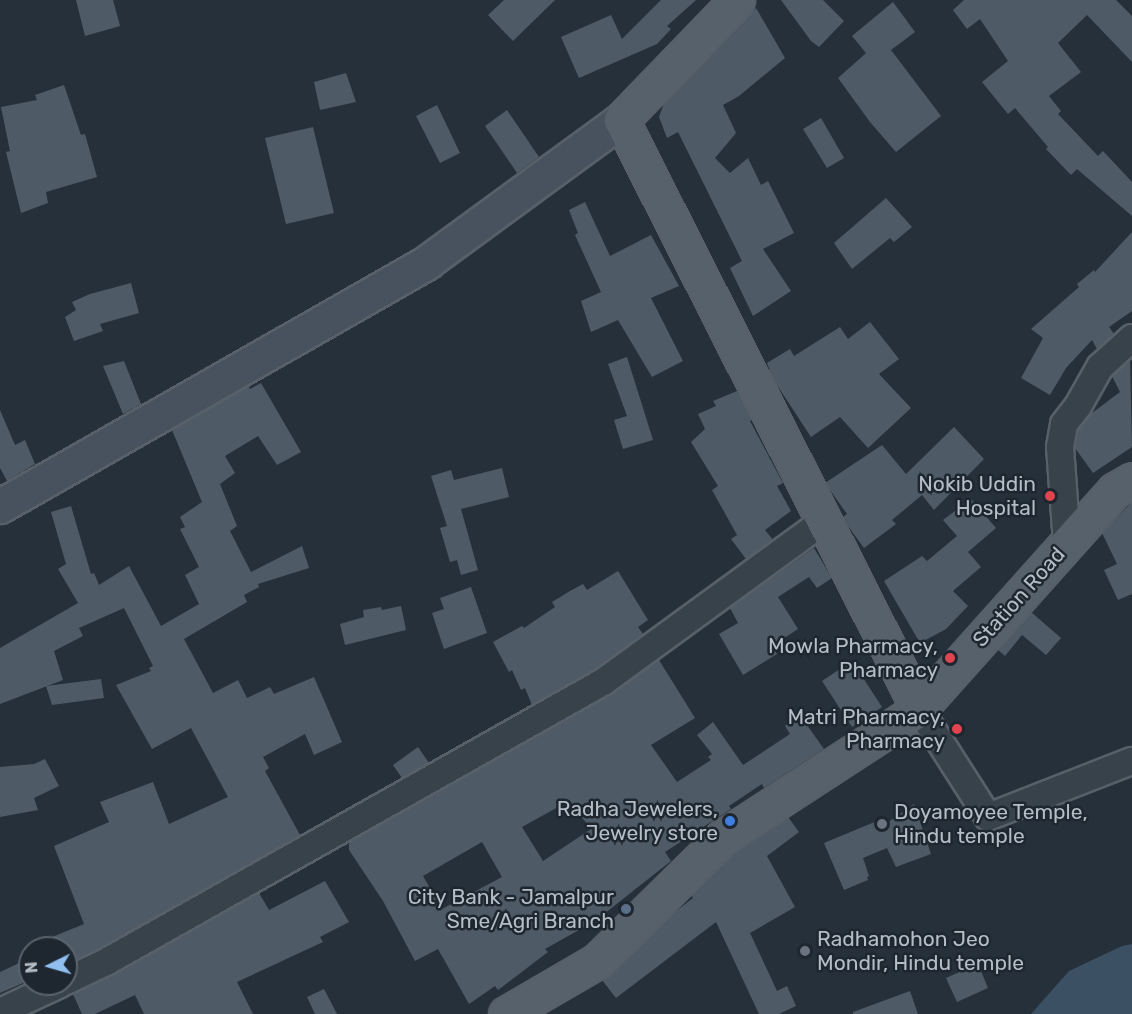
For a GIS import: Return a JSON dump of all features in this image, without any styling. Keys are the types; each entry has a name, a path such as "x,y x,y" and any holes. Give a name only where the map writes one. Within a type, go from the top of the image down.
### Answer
{"main road":[{"path":"737,0 621,120 919,709"},
{"name":"Station Road","path":"506,1014 597,961 723,837 919,709 1115,490 1132,480"}],"street":[{"path":"0,506 428,262 621,120"},
{"path":"1067,544 1060,447 1064,424 1078,406 1100,367 1132,338"},
{"path":"78,975 106,962 603,682 824,521"},
{"path":"919,709 988,817 1132,761"},
{"path":"0,1012 34,996"}],"water":[{"path":"1132,944 1132,1014 1031,1014 1069,971 1122,946"}],"building":[{"path":"76,0 113,0 120,26 85,36"},
{"path":"504,0 555,0 513,41 488,15"},
{"path":"661,0 696,0 667,26 671,29 657,44 579,78 561,37 611,15 622,39"},
{"path":"781,0 823,0 844,21 819,47 811,41"},
{"path":"964,0 1116,0 1132,16 1132,62 1087,15 1058,43 1081,72 1049,96 1061,111 1058,114 1098,156 1103,151 1132,182 1132,216 1077,169 1071,175 1046,149 1048,147 1015,108 1008,114 982,82 1008,61 980,19 967,29 953,10"},
{"path":"893,2 915,32 891,50 941,116 896,152 870,122 838,78 866,53 852,36"},
{"path":"756,8 785,58 739,96 723,105 736,133 715,158 730,173 748,158 761,185 768,181 794,233 763,249 791,291 753,316 730,268 742,261 678,132 667,138 659,117 664,103"},
{"path":"346,73 356,102 320,110 314,82"},
{"path":"64,85 81,135 85,134 97,177 46,192 48,203 21,213 6,152 10,151 1,107 37,100 35,95"},
{"path":"437,105 460,153 440,163 416,116"},
{"path":"507,110 539,157 517,173 485,126"},
{"path":"821,118 844,158 827,168 803,129"},
{"path":"313,127 334,213 286,224 265,138"},
{"path":"886,198 912,227 894,242 890,238 852,269 834,243"},
{"path":"585,202 610,256 651,235 679,286 651,298 683,361 652,377 618,320 591,332 581,301 601,292 575,235 578,233 569,210"},
{"path":"1132,232 1132,311 1109,327 1114,334 1097,349 1092,340 1066,368 1050,395 1021,378 1043,338 1031,329 1079,287 1077,284 1094,270 1095,272"},
{"path":"131,283 139,313 100,324 103,331 74,341 65,317 76,310 72,302 90,294"},
{"path":"870,322 899,359 879,374 911,408 868,448 840,417 811,437 773,379 767,363 790,349 794,356 840,327 848,339"},
{"path":"627,357 653,440 623,449 614,420 627,416 608,364"},
{"path":"1130,360 1132,447 1093,473 1075,448 1078,430 1092,413 1120,392 1112,376"},
{"path":"124,361 141,404 123,414 103,366"},
{"path":"261,383 301,452 277,465 258,436 225,456 235,473 220,484 237,526 230,531 251,572 302,546 309,568 258,584 259,587 244,595 247,602 184,639 213,693 238,680 247,698 270,687 274,694 314,677 342,742 314,755 305,734 263,757 269,768 265,771 300,835 99,949 78,959 78,936 55,936 84,924 54,846 109,822 100,802 153,782 169,824 228,797 191,728 152,749 116,685 151,671 149,668 153,666 124,608 79,628 83,636 54,651 63,680 0,704 0,648 78,603 58,569 66,564 51,512 71,506 91,574 94,573 99,585 129,566 161,626 199,604 185,575 199,567 180,529 185,527 180,517 202,502 172,430 248,386 250,389"},
{"path":"737,391 783,483 777,486 791,511 765,530 773,540 746,559 731,539 737,535 712,490 718,486 691,442 705,429 698,414 716,406 713,401"},
{"path":"0,410 15,445 25,440 35,464 7,481 0,468"},
{"path":"954,427 984,459 934,510 922,495 892,520 896,524 864,548 843,517 847,514 825,483 882,445 906,474"},
{"path":"502,468 509,497 461,509 478,570 461,575 457,560 450,562 440,528 447,526 431,476 451,470 454,480"},
{"path":"971,499 996,528 968,552 981,567 953,591 968,606 946,629 920,643 884,581 922,556 927,561 957,536 943,520"},
{"path":"1132,502 1132,594 1118,600 1104,570 1117,564 1102,533"},
{"path":"814,548 832,578 817,588 809,577 778,597 798,629 772,646 777,654 743,675 719,634 738,623 730,608"},
{"path":"618,571 648,620 638,627 643,634 595,669 532,705 525,688 521,690 512,670 509,672 493,642 522,626 524,628 555,607 552,602 570,591 583,584 587,590"},
{"path":"471,587 487,633 444,649 432,613 444,609 440,598"},
{"path":"401,606 406,630 345,645 340,624 364,617 363,610 381,607 382,610"},
{"path":"1031,612 1061,638 1046,655 1022,635 1005,656 997,649"},
{"path":"659,660 695,718 651,745 677,782 711,760 708,757 712,754 697,735 713,722 743,765 790,734 785,726 799,714 824,749 764,788 762,784 729,806 731,809 665,852 671,861 595,921 545,949 548,952 498,990 495,986 469,1004 438,949 415,961 383,901 349,850 349,842 610,695","holes":["569,801 591,829 543,861 522,827","482,842 502,877 442,909 423,876"]},
{"path":"852,661 882,707 852,727 822,681"},
{"path":"101,679 104,698 52,705 46,686"},
{"path":"418,747 429,763 402,778 393,765"},
{"path":"45,759 59,786 34,798 38,810 0,817 0,767 34,764"},
{"path":"914,804 931,854 896,867 887,848 863,858 869,876 868,880 844,890 824,843 877,821 881,827"},
{"path":"788,817 799,832 767,856 795,907 750,933 777,991 787,986 796,1006 779,1014 759,1014 716,922 616,998 602,980 671,915 693,898 691,895 735,852"},
{"path":"325,881 349,922 320,937 323,942 237,982 253,1014 144,1014 135,995 95,1014 82,1014 74,996 78,996 78,992 113,975 259,893 269,910"},
{"path":"18,964 18,985 0,993 0,972"},
{"path":"978,964 988,988 957,1002 946,978"},
{"path":"324,989 337,1014 315,1014 307,997"},
{"path":"910,991 918,1014 853,1014 853,1012"}],"place":[{"name":"Nokib Uddin Hospital","path":"1050,496"},
{"name":"Mowla Pharmacy, Pharmacy","path":"950,658"},
{"name":"Matri Pharmacy, Pharmacy","path":"957,729"},
{"name":"Radha Jewelers, Jewelry store","path":"730,821"},
{"name":"Doyamoyee Temple, Hindu temple","path":"882,824"},
{"name":"City Bank - Jamalpur Sme/Agri Branch","path":"626,909"},
{"name":"Radhamohon Jeo Mondir, Hindu temple","path":"805,951"}]}
